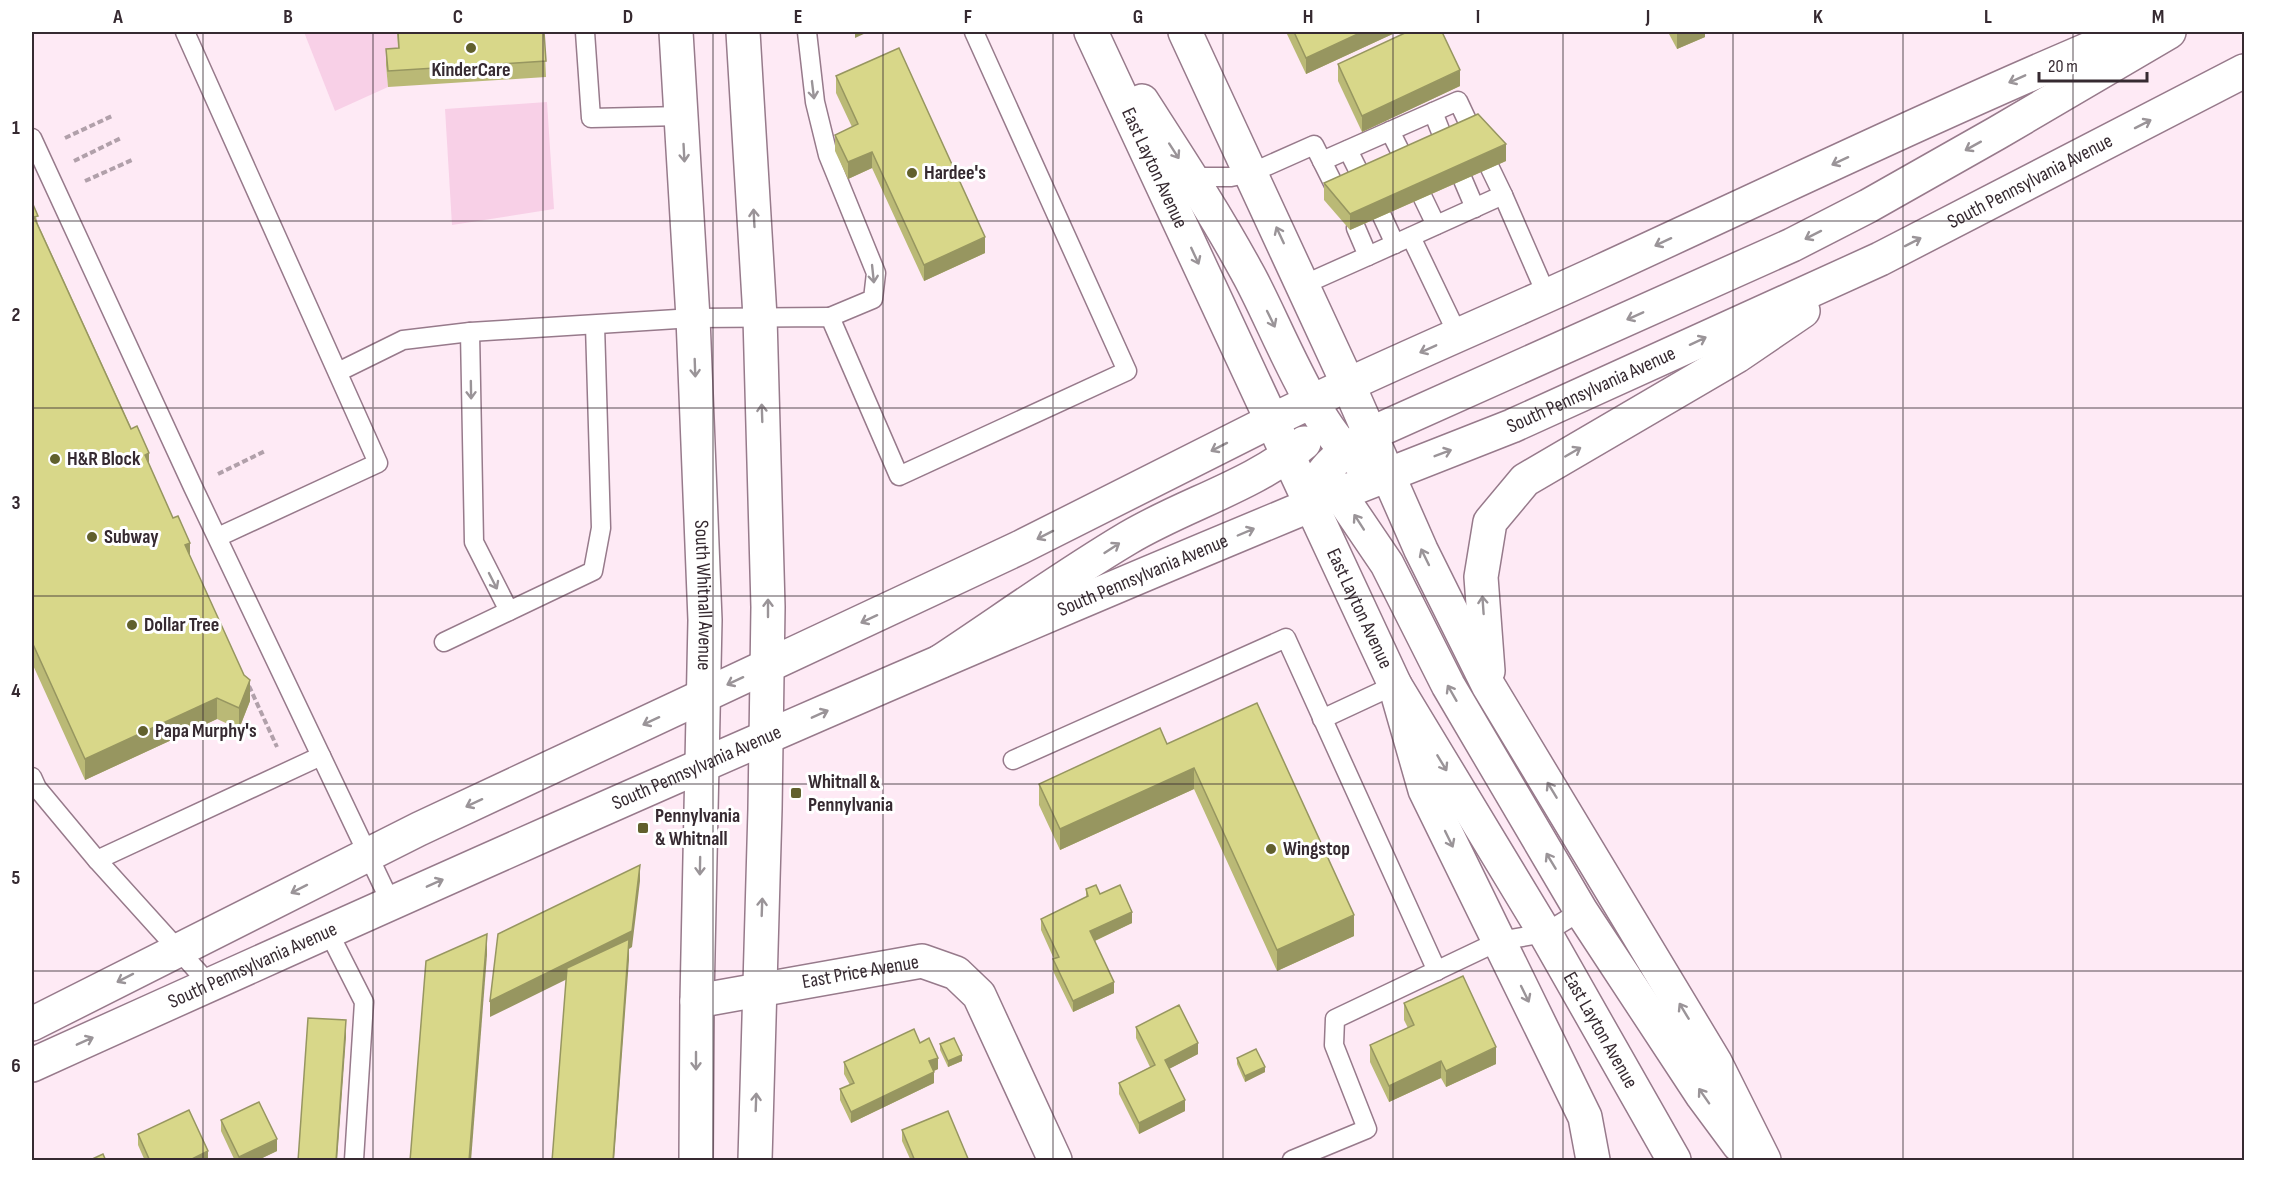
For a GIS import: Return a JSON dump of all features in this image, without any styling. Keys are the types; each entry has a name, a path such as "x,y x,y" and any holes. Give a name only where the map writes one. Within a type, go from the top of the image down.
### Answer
{"main road":[{"name":"South Whitnall Avenue","path":"676,32 693,318 705,620 696,1161"},
{"path":"743,32 760,317 768,607 755,1161"},
{"path":"1094,32 1191,177 1249,274 1307,431 1339,471 1448,685 1581,911 1702,1095 1751,1161"},
{"name":"East Layton Avenue","path":"1094,32 1271,421 1307,431 1339,471 1388,474 1421,549 1488,685 1714,1062 1764,1161"},
{"name":"East Layton Avenue","path":"1185,32 1348,384 1339,471 1395,685 1545,933 1674,1161"},
{"path":"941,661 1128,538 1177,511 1264,471 1307,431 1348,384 1547,296 2014,81 2129,32"},
{"path":"1339,471 1868,206 2169,32"},
{"name":"South Pennsylvania Avenue","path":"32,1065 391,903 941,661 1339,471 1388,474 1512,426 1880,259 2244,71"},
{"path":"1488,685 1481,577 1490,522 1525,480 1737,356 1880,259"},
{"path":"32,1024 368,855 1021,548 1271,421 1307,431"},
{"path":"1395,685 1425,790 1586,1117 1593,1161"},
{"name":"East Price Avenue","path":"697,1001 922,961 956,973 979,995 1054,1161"}],"lane":[{"path":"185,32 378,463 218,537"},
{"path":"585,32 591,118 682,116"},
{"path":"338,372 403,340 470,332 595,326 693,318 830,317 873,300 876,273 828,156 815,102 807,32"},
{"path":"830,317 899,476 1127,371 974,32"},
{"path":"1322,161 1458,100 1473,133"},
{"path":"1432,112 1446,145"},
{"path":"1390,131 1406,163"},
{"path":"32,138 391,903"},
{"path":"1191,177 1231,177 1251,173 1314,145 1338,193"},
{"path":"1348,150 1364,182"},
{"path":"1490,168 1547,296"},
{"path":"1462,180 1475,208"},
{"path":"1303,285 1503,195"},
{"path":"1423,198 1436,225"},
{"path":"1382,216 1403,240 1458,335"},
{"path":"1356,228 1368,256"},
{"path":"444,642 593,571 601,528 595,326"},
{"path":"470,332 474,542 509,611"},
{"path":"1013,760 1286,638 1437,971"},
{"path":"1322,719 1395,685"},
{"path":"97,860 321,756"},
{"path":"32,777 37,788 97,860 210,985"},
{"path":"1292,1161 1367,1129 1334,1045 1335,1019 1499,941 1545,933 1581,911"},
{"path":"328,931 364,1002 354,1161"}],"path":[{"path":"65,138 112,116"},
{"path":"66,165 121,138"},
{"path":"85,181 132,160"},
{"path":"213,477 265,451"},
{"path":"247,682 266,724"}],"shaded area":[{"path":"304,32 397,32 399,64 386,65 388,87 335,111"},
{"path":"547,102 554,209 452,225 445,109"}],"building":[{"name":"KinderCare","path":"398,32 544,32 546,61 388,71 386,49 399,48"},
{"path":"1294,32 1362,32 1306,58"},
{"path":"1407,32 1442,32 1460,70 1362,116 1338,64"},
{"name":"Hardee's","path":"899,48 985,237 924,265 872,152 848,162 835,135 858,124 836,76"},
{"path":"1478,114 1506,144 1350,214 1324,183"},
{"path":"32,202 38,216 34,217 131,429 137,426 149,453 145,455 173,518 178,516 190,543 185,545 244,675 250,680 239,708 217,698 85,759 32,642"},
{"path":"1257,703 1354,915 1277,950 1194,768 1060,829 1039,784 1160,728 1167,744"},
{"path":"640,865 632,931 490,1001 498,934"},
{"path":"1096,885 1100,894 1120,885 1132,912 1090,931 1114,982 1073,1001 1053,959 1059,957 1041,919 1088,896 1086,889"},
{"path":"487,934 469,1161 410,1161 426,961"},
{"path":"629,939 613,1161 552,1161 567,968"},
{"path":"1463,976 1496,1047 1446,1071 1441,1061 1389,1086 1370,1045 1414,1025 1404,1003"},
{"path":"1179,1005 1198,1043 1165,1060 1185,1100 1139,1123 1119,1083 1155,1065 1136,1027"},
{"path":"308,1018 346,1020 336,1161 298,1161"},
{"path":"914,1029 920,1043 929,1038 938,1058 929,1061 934,1072 851,1112 840,1089 854,1083 844,1062"},
{"path":"954,1038 962,1055 948,1061 940,1044"},
{"path":"1256,1049 1265,1067 1245,1076 1237,1058"},
{"path":"259,1102 277,1139 239,1157 221,1120"},
{"path":"189,1110 208,1151 188,1161 150,1161 138,1134"},
{"path":"948,1111 969,1161 915,1161 902,1130"},
{"path":"103,1154 106,1161 88,1161"}],"place":[{"name":"KinderCare","path":"471,48"},
{"name":"Hardee's","path":"912,173"},
{"name":"H&R Block","path":"55,459"},
{"name":"Subway","path":"92,537"},
{"name":"Dollar Tree","path":"132,625"},
{"name":"Papa Murphy's","path":"143,731"},
{"name":"Whitnall & Pennylvania","path":"796,793"},
{"name":"Pennylvania & Whitnall","path":"643,828"},
{"name":"Wingstop","path":"1271,849"}]}
